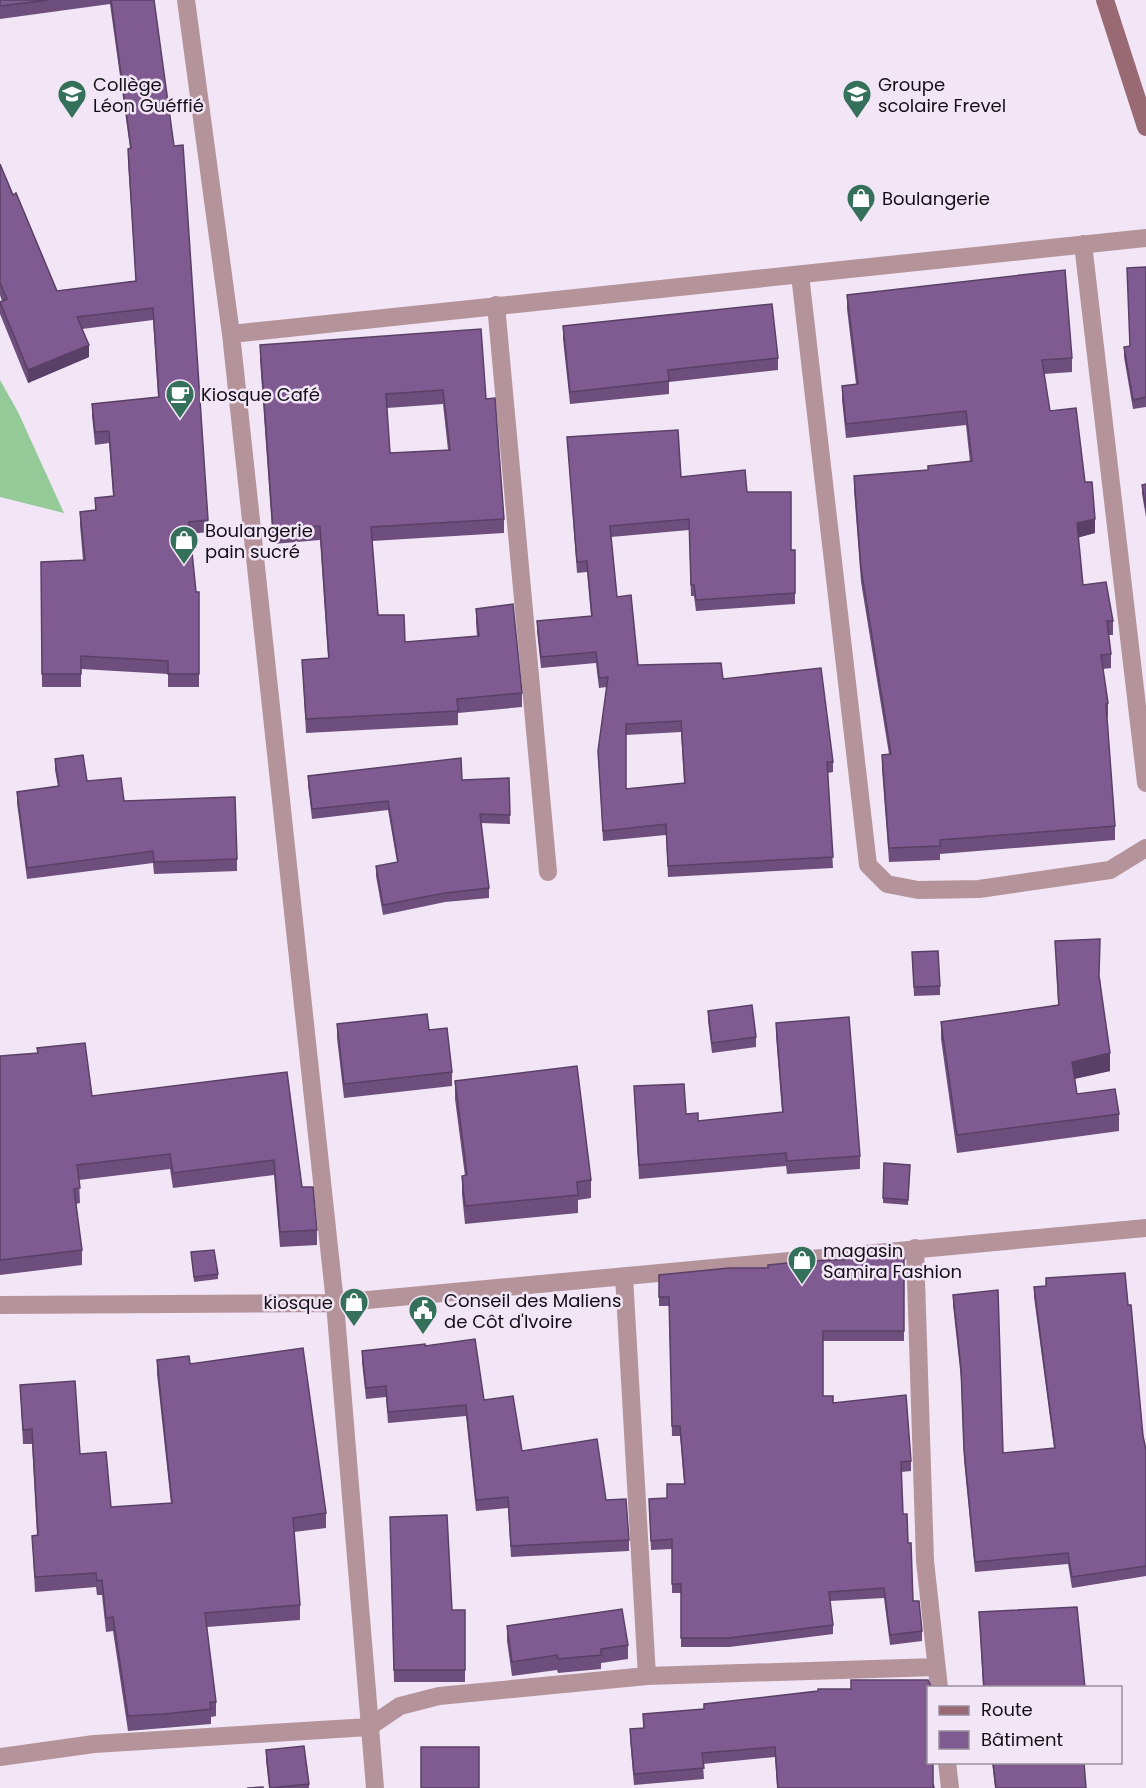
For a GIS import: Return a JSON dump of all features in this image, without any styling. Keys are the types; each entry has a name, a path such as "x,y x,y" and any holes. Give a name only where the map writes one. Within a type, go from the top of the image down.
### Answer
{"main road":[{"path":"1105,0 1146,127"}],"street":[{"path":"186,0 231,334 335,1303 375,1788"},
{"path":"231,334 1146,238"},
{"path":"1083,244 1146,783"},
{"path":"800,275 868,865 887,884 918,890 979,889 1110,870 1146,848"},
{"path":"496,305 548,872"},
{"path":"0,1305 335,1303 1146,1228"},
{"path":"915,1248 925,1560 939,1686"},
{"path":"624,1276 647,1676"},
{"path":"0,1758 94,1744 369,1727 400,1706 439,1696 647,1676 936,1666"},
{"path":"947,1764 950,1788"}],"green space":[{"path":"0,380 18,412 64,513 0,497"}],"building":[{"path":"0,0 49,0 0,6"},
{"path":"111,0 154,0 174,146 183,145 208,520 189,522 196,592 199,592 199,674 168,674 168,661 81,656 81,674 42,674 41,562 85,560 80,512 96,510 95,498 114,496 109,431 95,432 92,404 159,397 153,308 77,317 89,345 28,370 0,302 7,299 0,283 0,164 13,195 16,193 57,291 136,281 128,149 131,148"},
{"path":"1146,267 1146,397 1133,400 1124,347 1130,346 1127,268"},
{"path":"1065,270 1072,358 1042,360 1050,411 1076,408 1085,482 1092,482 1095,519 1077,523 1083,585 1106,582 1113,621 1107,621 1111,654 1101,655 1108,703 1106,704 1115,826 940,840 940,846 889,848 882,755 891,754 861,568 854,476 928,470 928,466 972,461 966,411 846,424 842,386 858,384 847,295"},
{"path":"772,304 778,358 668,370 669,381 570,392 563,326"},
{"path":"481,329 486,399 495,398 504,519 371,527 378,615 404,615 405,642 479,636 476,609 513,604 522,693 457,699 458,711 306,719 302,660 329,658 320,526 273,530 260,345","holes":["443,390 450,450 390,453 386,394"]},
{"path":"678,430 681,477 745,470 747,492 791,492 791,550 795,550 795,593 696,600 694,585 691,585 689,519 610,526 617,597 631,595 638,665 721,663 723,679 821,668 833,762 827,762 833,857 668,866 666,824 603,831 598,751 608,677 599,678 596,652 541,657 537,621 592,616 587,561 577,562 567,437","holes":["681,721 685,783 626,789 626,724"]},
{"path":"1146,484 1146,508 1142,485"},
{"path":"83,755 87,781 121,778 124,801 235,797 237,859 154,862 153,851 27,868 17,792 59,786 55,759"},
{"path":"461,758 462,780 509,778 510,815 480,814 489,888 445,893 383,905 376,866 398,862 388,801 312,809 308,776"},
{"path":"1100,939 1099,976 1110,1053 1072,1062 1077,1094 1115,1089 1119,1114 957,1135 941,1022 1059,1005 1055,941"},
{"path":"938,951 940,986 914,987 912,952"},
{"path":"752,1005 756,1037 712,1043 708,1011"},
{"path":"427,1014 429,1030 447,1028 452,1072 344,1084 337,1024"},
{"path":"849,1017 860,1156 787,1161 786,1153 639,1165 634,1086 684,1084 686,1114 698,1113 698,1121 783,1112 776,1023"},
{"path":"85,1043 92,1096 287,1072 302,1187 313,1187 317,1230 280,1232 274,1160 173,1173 170,1154 77,1165 80,1188 74,1189 82,1250 0,1260 0,1056 38,1053 37,1048"},
{"path":"577,1066 591,1180 577,1182 578,1195 465,1206 462,1176 467,1175 455,1081"},
{"path":"884,1163 910,1165 908,1200 883,1198"},
{"path":"214,1250 218,1274 194,1277 191,1252"},
{"path":"904,1257 904,1331 823,1331 823,1396 833,1396 833,1403 906,1395 911,1461 901,1462 903,1514 907,1514 908,1543 911,1543 913,1601 919,1601 922,1631 890,1635 884,1588 829,1592 833,1625 729,1638 681,1638 681,1584 672,1584 672,1539 651,1541 649,1499 667,1498 667,1484 685,1484 680,1426 672,1426 669,1297 659,1297 659,1275 729,1268 768,1268 768,1265 809,1261"},
{"path":"1125,1273 1128,1305 1131,1305 1146,1450 1146,1566 1072,1577 1068,1553 975,1562 964,1449 961,1368 953,1295 998,1290 1003,1453 1055,1448 1034,1287 1046,1286 1046,1278"},
{"path":"475,1339 484,1400 513,1396 522,1451 597,1439 606,1500 626,1499 629,1540 511,1546 508,1497 476,1500 466,1405 388,1412 386,1386 366,1388 362,1351"},
{"path":"303,1348 326,1513 293,1518 300,1605 205,1613 216,1702 210,1702 211,1709 128,1716 113,1617 106,1618 102,1580 97,1581 96,1573 35,1577 32,1536 38,1535 32,1429 23,1430 20,1385 75,1381 80,1454 106,1452 111,1507 172,1503 157,1360 189,1356 190,1364"},
{"path":"447,1515 452,1610 465,1610 465,1670 394,1670 390,1517"},
{"path":"1077,1607 1085,1686 984,1686 979,1612"},
{"path":"622,1609 628,1645 601,1649 601,1655 558,1659 557,1655 512,1662 507,1626"},
{"path":"851,1680 928,1680 931,1686 927,1686 927,1764 933,1764 934,1788 778,1788 775,1747 702,1753 704,1768 634,1774 630,1729 644,1728 643,1714 704,1709 704,1704 818,1691 818,1689 851,1689"},
{"path":"304,1746 309,1784 270,1788 266,1750"},
{"path":"421,1747 479,1747 479,1788 421,1788"},
{"path":"993,1764 1084,1764 1086,1788 996,1788"}],"place":[{"name":"Collège Léon Guéffié","path":"72,120"},
{"name":"Groupe scolaire Frevel","path":"857,120"},
{"name":"Boulangerie","path":"861,224"},
{"name":"Kiosque Café","path":"180,420"},
{"name":"Boulangerie pain sucré","path":"184,566"},
{"name":"magasin Samira Fashion","path":"802,1286"},
{"name":"kiosque","path":"354,1328"},
{"name":"Conseil des Maliens de Côt d'Ivoire","path":"423,1336"}]}
